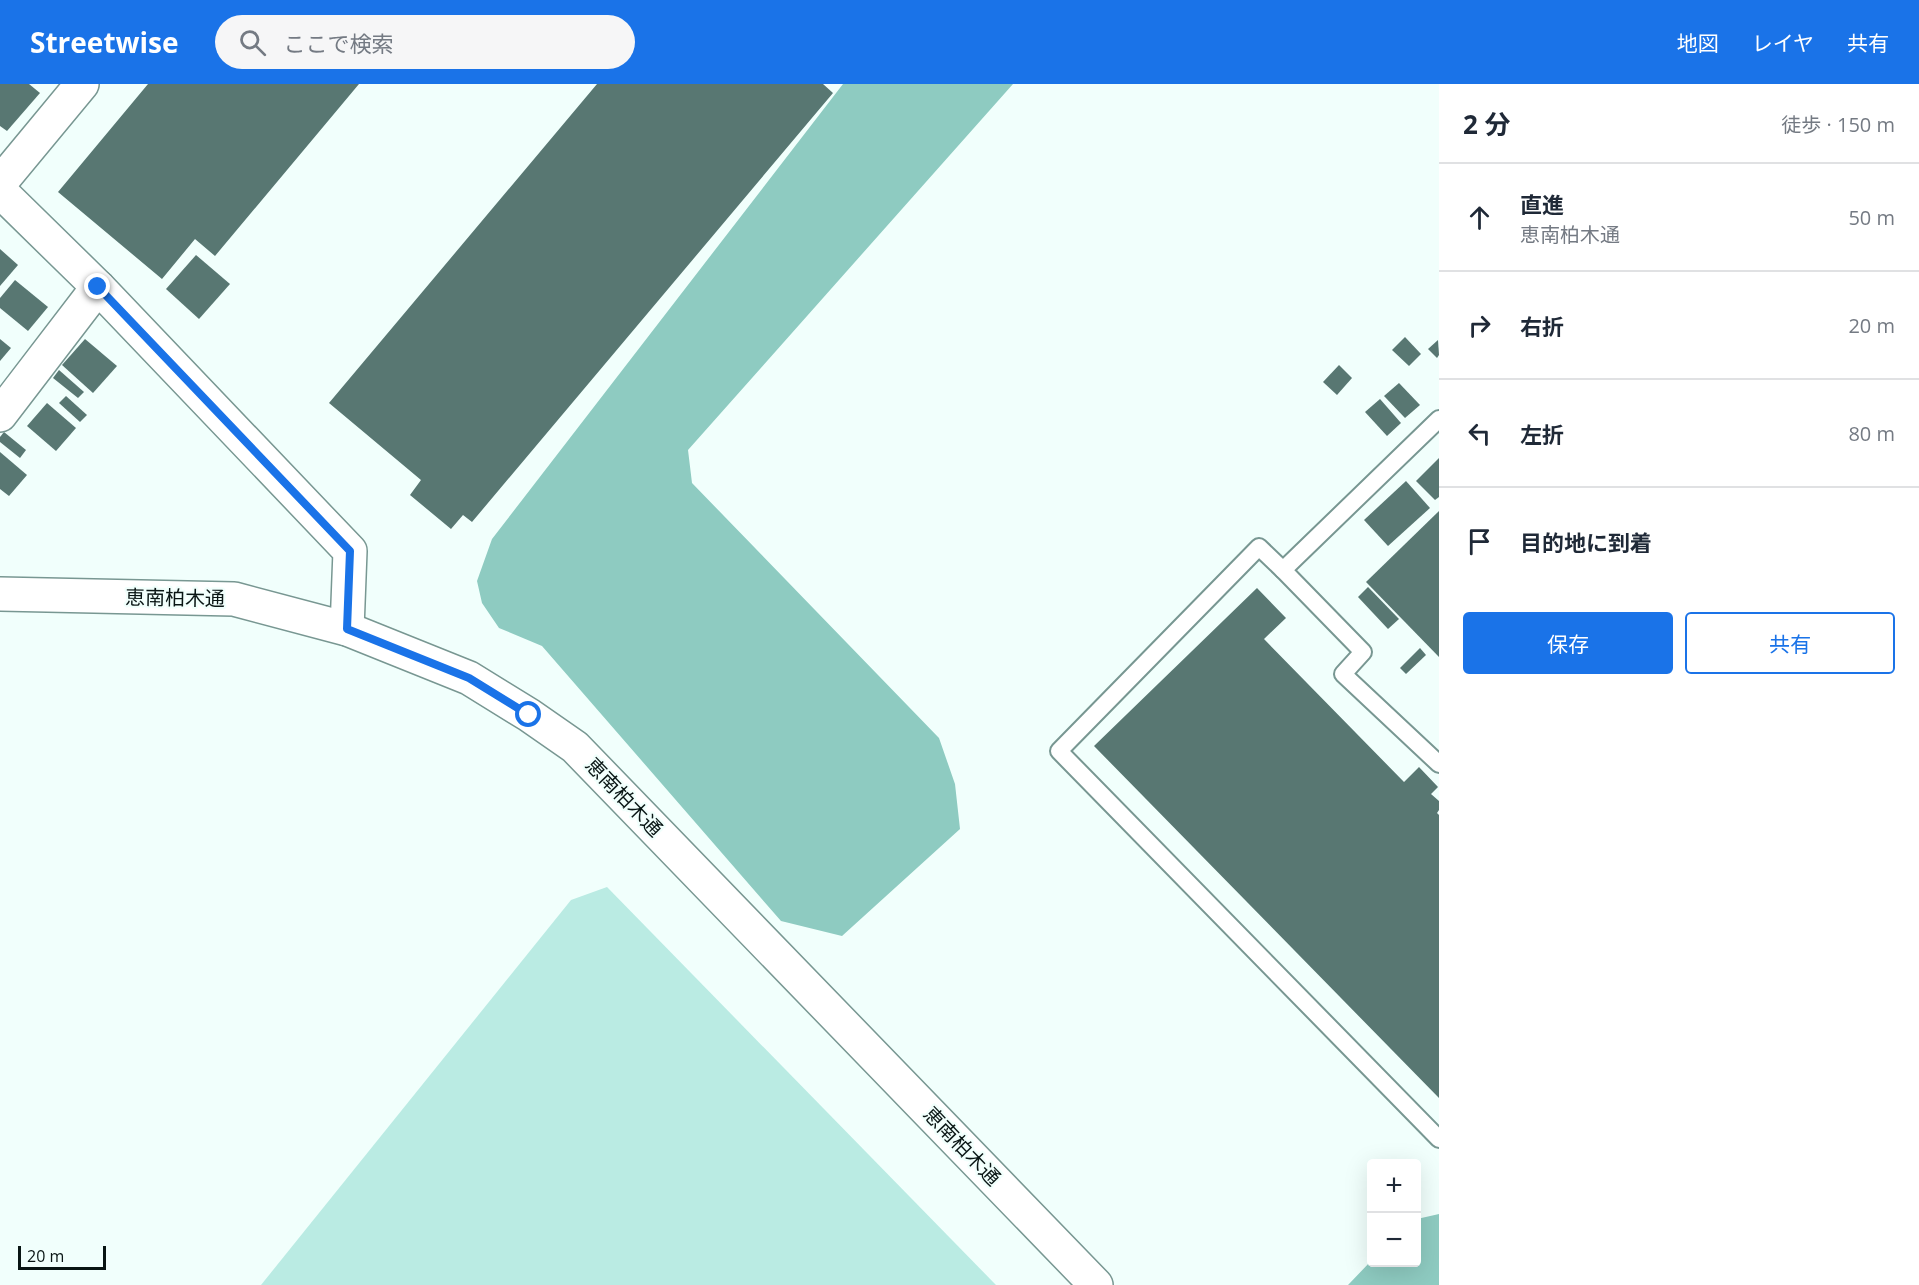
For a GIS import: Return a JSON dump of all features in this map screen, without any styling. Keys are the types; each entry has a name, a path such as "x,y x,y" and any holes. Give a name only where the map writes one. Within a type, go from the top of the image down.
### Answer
{"street":[{"path":"0,183 82,84"},
{"path":"0,191 98,287 350,551 347,629"},
{"path":"0,415 98,287"},
{"name":"恵南柏木通","path":"0,594 234,599 347,629 469,678 529,715 575,747 1096,1285"}],"lane":[{"path":"1282,570 1439,419"},
{"path":"1439,764 1343,674 1363,652 1259,547 1059,751 1439,1138"}],"shaded area":[{"path":"843,84 1013,84 688,450 692,483 939,738 955,784 960,829 842,936 781,921 542,646 499,628 482,603 477,581 492,539"},
{"path":"607,887 996,1285 261,1285 571,900"},
{"path":"1439,1214 1439,1285 1348,1285 1367,1265 1367,1267 1421,1267 1421,1218"}],"building":[{"path":"0,84 29,84 40,93 7,131 0,126"},
{"path":"148,84 359,84 215,256 195,239 162,279 58,192"},
{"path":"597,84 823,84 833,93 472,522 463,515 451,529 410,495 421,480 329,403"},
{"path":"0,249 18,265 0,286"},
{"path":"196,255 230,284 199,319 166,289"},
{"path":"15,280 48,307 28,331 0,308 0,298"},
{"path":"1405,337 1421,354 1409,366 1392,350"},
{"path":"0,339 11,348 0,361"},
{"path":"85,339 117,366 93,393 62,365"},
{"path":"1438,340 1439,355 1437,358 1428,349"},
{"path":"1339,365 1352,378 1337,395 1323,382"},
{"path":"59,370 84,392 78,398 53,378"},
{"path":"1399,383 1420,405 1405,418 1384,396"},
{"path":"66,396 87,415 80,422 59,403"},
{"path":"1380,399 1401,423 1387,436 1365,412"},
{"path":"47,403 76,428 56,451 27,426"},
{"path":"4,432 26,450 20,458 0,442 0,437"},
{"path":"0,452 27,475 9,496 0,489"},
{"path":"1439,458 1439,497 1435,500 1416,481"},
{"path":"1406,481 1430,508 1388,546 1364,520"},
{"path":"1439,511 1439,657 1366,582"},
{"path":"1368,587 1399,619 1388,629 1358,597"},
{"path":"1257,588 1286,618 1264,639 1404,782 1419,767 1438,787 1431,794 1439,801 1437,813 1439,815 1439,1098 1094,746"},
{"path":"1420,648 1426,655 1406,674 1400,668"}],"route":[{"path":"98,287 350,551 347,629 469,678 529,715"}]}
